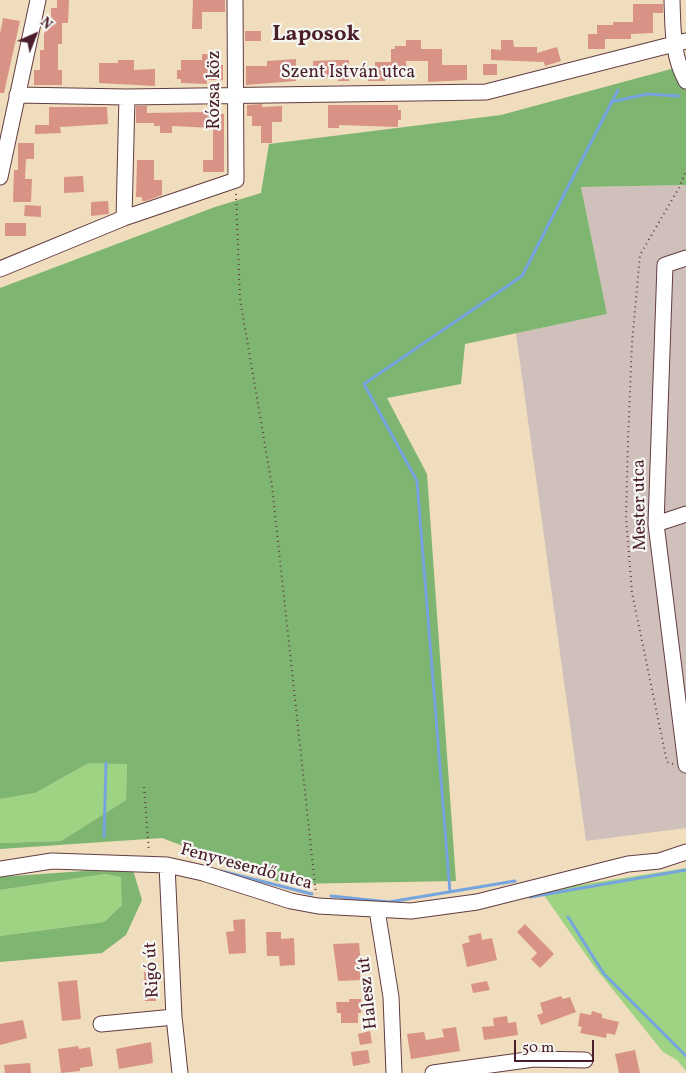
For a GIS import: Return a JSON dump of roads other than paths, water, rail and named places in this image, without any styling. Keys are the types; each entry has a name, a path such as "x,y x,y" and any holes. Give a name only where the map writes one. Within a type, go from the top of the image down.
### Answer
{"street":[{"path":"0,178 38,0"},
{"name":"Rózsa köz","path":"124,218 236,180 234,94 235,0"},
{"path":"672,0 680,43 678,65 686,81"},
{"name":"Szent István utca","path":"17,95 127,97 234,94 486,92 680,43"},
{"path":"0,269 124,218 127,97"},
{"name":"Mester utca","path":"681,764 656,524 665,265 686,258"},
{"path":"656,524 686,514"},
{"name":"Fenyveserdő utca","path":"0,869 52,861 167,865 203,873 291,901 318,906 410,911 477,902 628,864 659,861 686,852"},
{"name":"Rigó út","path":"167,865 174,1018 180,1073"},
{"name":"Halesz út","path":"377,910 391,997 394,1073"},
{"path":"101,1024 174,1018"},
{"path":"433,1073 534,1058 585,1060"}],"waterway":[{"path":"450,892 417,481 364,384 522,276 618,90"},
{"path":"611,102 647,94 679,96"},
{"path":"104,837 106,763"},
{"path":"530,897 686,870"},
{"path":"221,871 312,894"},
{"path":"331,896 389,902 515,881"},
{"path":"568,917 604,974 686,1056"}],"district":[{"name":"Laposok","path":"316,36"}]}
